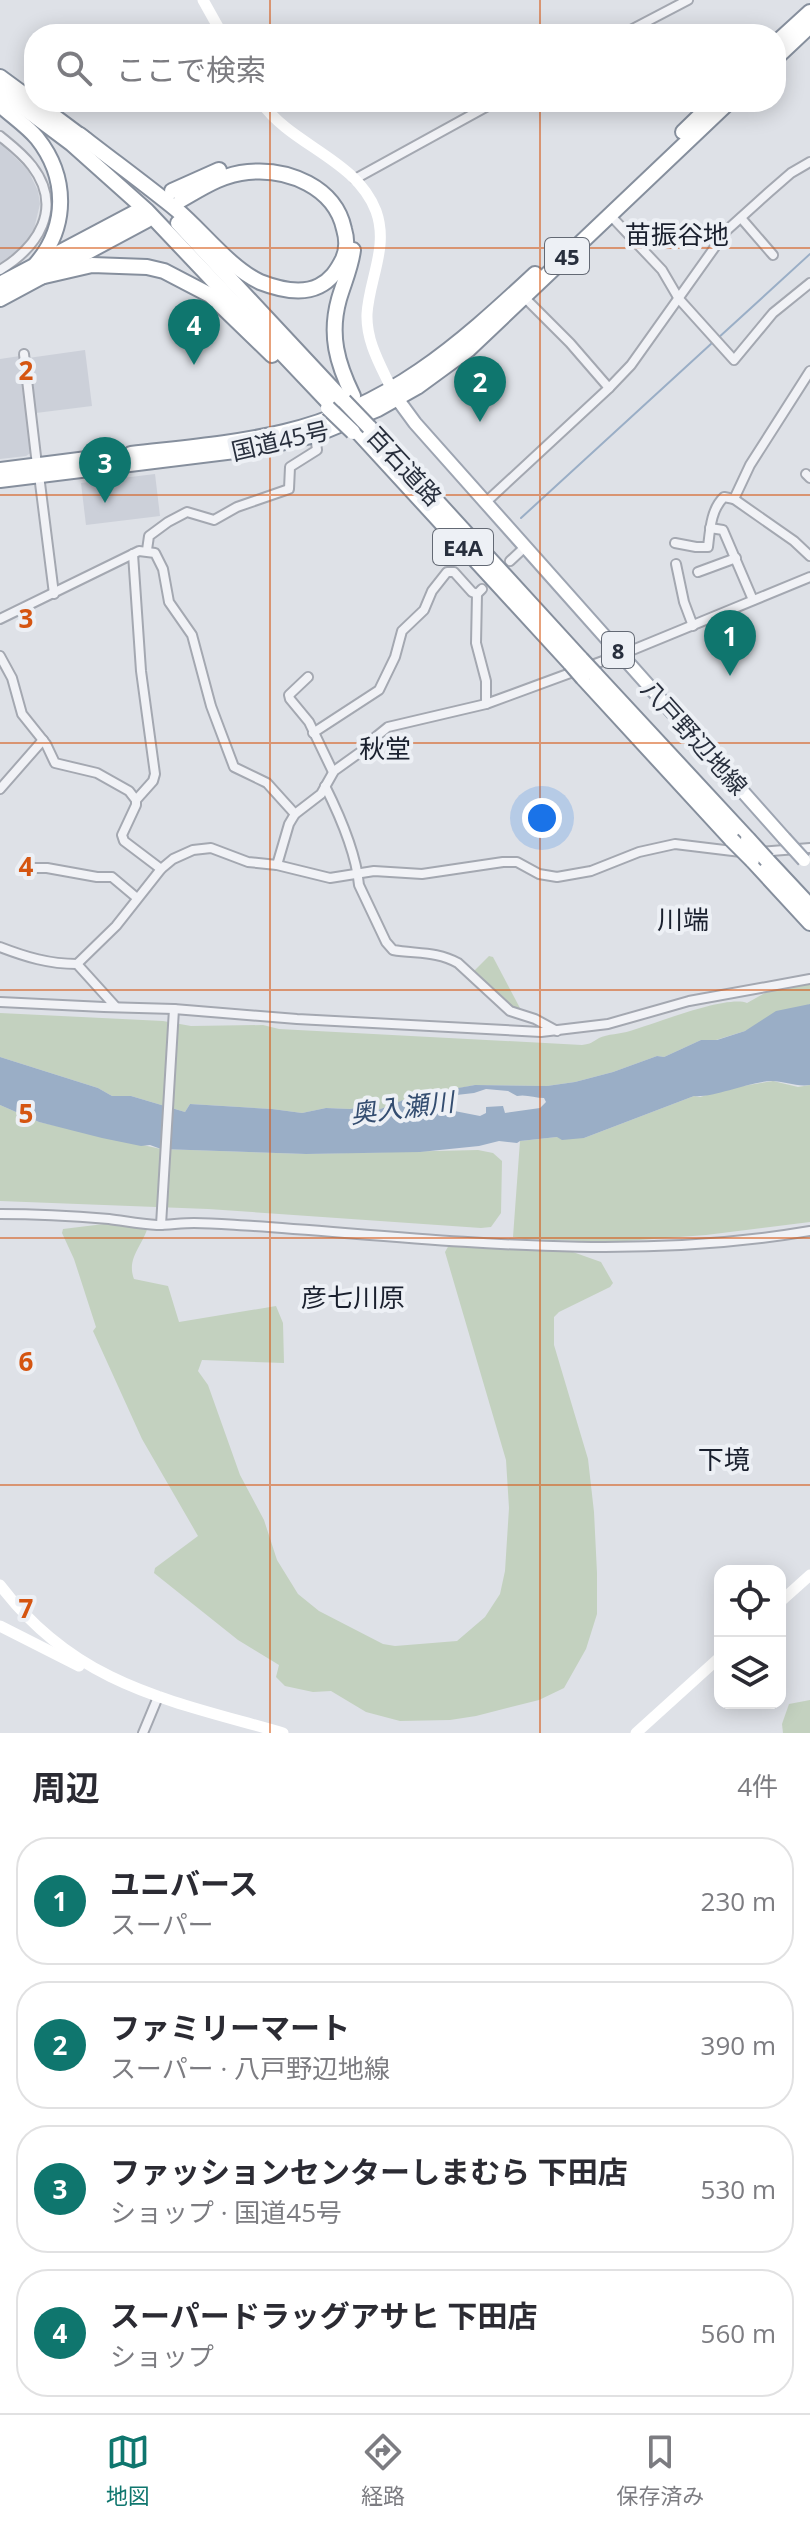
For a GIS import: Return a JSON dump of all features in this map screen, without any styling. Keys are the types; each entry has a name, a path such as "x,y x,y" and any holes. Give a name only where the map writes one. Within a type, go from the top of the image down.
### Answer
{"highway":[{"path":"786,34 810,12"},
{"path":"786,49 810,26"},
{"path":"0,77 24,95"},
{"path":"0,90 24,108"},
{"path":"0,105 35,136 48,153 58,177 60,215 50,248 38,271"},
{"path":"29,112 72,144 148,212 363,429"},
{"path":"48,112 178,211 242,270 258,281 279,289 297,291 316,288 338,270 345,254 346,237 342,219 332,203 319,191 292,177 265,171 227,176 176,196 207,174 235,165 255,163 294,168 336,196 347,213 353,252 339,296 333,333 341,371 339,403"},
{"name":"国道45号","path":"0,470 38,470 259,448 315,435 364,415 462,340 703,112"},
{"name":"国道45号","path":"0,480 38,470 283,433 394,394 450,365 718,112"},
{"path":"80,135 148,212"},
{"path":"0,299 38,271 148,212"},
{"path":"0,284 38,271 92,265 147,267 178,278 210,295 339,403 363,429"},
{"name":"百石道路","path":"363,429 383,442 732,840 810,923"},
{"name":"E4A","path":"363,429 396,472 576,661"},
{"name":"百石道路","path":"589,676 810,906"}],"main road":[{"name":"八戸野辺地線","path":"394,394 415,423 784,838 808,858"}],"street":[{"path":"203,0 216,24"},
{"path":"642,24 688,0"},
{"path":"271,112 355,179 376,211 381,230 380,251 368,303 368,330 374,353 394,394"},
{"path":"355,179 477,112"},
{"path":"0,136 34,168 46,209 43,224 29,249 0,270"},
{"path":"486,502 631,365 722,236 791,173 810,162"},
{"path":"610,215 662,270 679,299 734,360 773,313 810,283"},
{"path":"741,218 773,255"},
{"path":"524,297 609,388"},
{"path":"24,354 54,594"},
{"path":"734,499 750,465 810,371"},
{"path":"147,550 149,536 181,514 193,512 214,520 237,507 289,489 290,467 317,450 315,435"},
{"path":"675,543 708,547 710,528 721,498 734,499 810,556"},
{"path":"710,528 723,530 753,600"},
{"path":"510,561 525,547"},
{"path":"0,619 133,554 147,550 155,553 169,602 192,635 207,692 234,767 267,783 295,814"},
{"path":"133,554 141,671 155,774 153,781 136,800 122,835 124,841 161,869"},
{"path":"698,572 736,558"},
{"path":"676,564 693,626"},
{"path":"313,733 379,690 395,657 402,631 424,610 432,591 447,572 454,572 472,592 480,592 476,643 486,681 486,704"},
{"path":"277,865 295,814 315,799 333,772 388,727 486,704 693,626 810,577"},
{"path":"0,656 12,678 22,714 43,740 55,763 97,773 123,786 136,800"},
{"path":"308,677 289,695 290,699 309,722 333,772"},
{"path":"0,789 43,740"},
{"path":"325,786 338,815 359,885 379,931 393,950 421,951 450,958 510,1011 535,1019 557,1031"},
{"path":"0,947 30,959 77,964 116,926 161,869 173,859 206,848 248,862 277,865 330,878 374,871 422,874 503,862 517,862 539,874 557,877 591,871 639,852 675,844 808,858"},
{"path":"23,868 47,868 112,877 137,898"},
{"path":"77,964 115,1006"},
{"path":"0,1002 541,1032 608,1024 689,1001 810,979"},
{"path":"162,1222 174,1011"},
{"path":"0,1214 255,1226 481,1245 633,1249 757,1240 810,1231"},
{"path":"786,1597 810,1575"},
{"path":"0,1585 25,1617 56,1644 109,1678 158,1697 283,1733"},
{"path":"0,1626 25,1617"},
{"path":"14,1634 25,1617"},
{"path":"0,1626 80,1667 95,1670"},
{"path":"636,1733 714,1662"},
{"path":"143,1733 158,1697"}],"shaded area":[{"path":"0,143 28,170 38,191 40,204 33,233 26,243 0,264"},
{"path":"85,350 92,406 28,414 32,452 26,456 0,459 0,359"},
{"path":"155,474 160,516 86,525 81,483"}],"green space":[{"path":"489,956 493,957 521,1010 505,1005 473,972"},
{"path":"810,983 810,1004 745,1031 716,1040 701,1040 664,1057 657,1056 613,1072 547,1086 475,1085 419,1096 414,1093 378,1110 366,1106 302,1113 190,1104 185,1112 131,1096 112,1096 98,1088 0,1057 0,1013 163,1021 191,1026 263,1025 279,1029 582,1045 707,1006 747,1003 770,990"},
{"path":"773,1081 798,1087 810,1085 810,1222 706,1235 613,1242 513,1237 520,1141 584,1138 694,1096"},
{"path":"0,1105 39,1122 161,1149 306,1154 478,1150 493,1153 502,1161 501,1213 491,1227 481,1228 208,1209 0,1201"},
{"path":"112,1223 148,1226 132,1265 134,1279 168,1286 179,1322 276,1306 283,1323 284,1363 202,1360 198,1371 208,1385 240,1475 264,1520 277,1560 298,1594 319,1611 383,1644 395,1646 457,1641 485,1617 500,1594 505,1571 509,1508 506,1460 445,1252 449,1245 570,1251 601,1262 613,1283 610,1287 554,1317 554,1345 588,1459 597,1573 597,1614 586,1649 564,1688 539,1700 450,1720 400,1721 366,1712 331,1691 313,1692 285,1686 276,1677 279,1665 238,1640 154,1573 155,1568 198,1536 142,1439 93,1331 96,1327 74,1259 62,1233 63,1229"},
{"path":"810,1700 810,1733 783,1733 782,1724 789,1704"}],"water":[{"name":"奥入瀬川","path":"810,1004 810,1085 771,1081 694,1096 584,1138 562,1140 557,1137 517,1143 499,1141 420,1152 306,1154 161,1149 39,1122 0,1105 0,1057 98,1088 112,1096 131,1096 185,1112 190,1104 302,1113 366,1106 378,1110 411,1097 413,1093 419,1095 475,1085 547,1086 575,1082 657,1056 664,1057 701,1040 717,1040 745,1031 776,1011","holes":["486,1089 508,1091 517,1096 544,1098 546,1102 540,1108 505,1113 503,1106 486,1107 486,1113 480,1116 434,1107 417,1109 414,1106 430,1098"]}],"waterway":[{"path":"717,339 810,254"},
{"path":"521,518 712,343"}],"place":[{"name":"スーパードラッグアサヒ 下田店","path":"194,365"},
{"name":"ファミリーマート","path":"480,422"},
{"name":"ファッションセンターしまむら 下田店","path":"105,503"},
{"name":"ユニバース","path":"730,676"}],"district":[{"name":"苗振谷地","path":"677,234"},
{"name":"秋堂","path":"385,748"},
{"name":"川端","path":"683,919"},
{"name":"彦七川原","path":"353,1297"},
{"name":"下境","path":"724,1459"}]}
